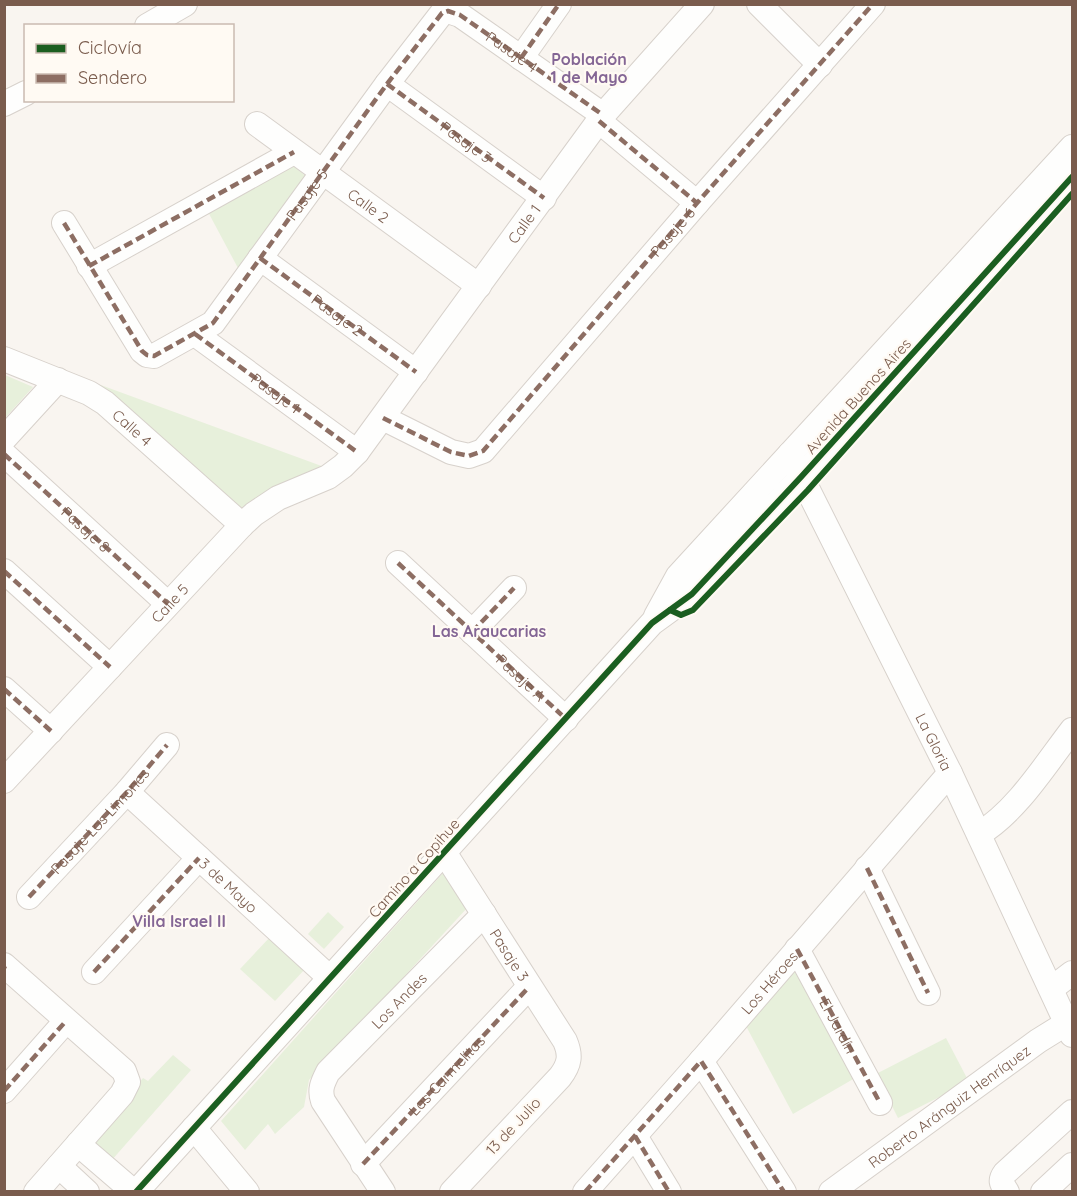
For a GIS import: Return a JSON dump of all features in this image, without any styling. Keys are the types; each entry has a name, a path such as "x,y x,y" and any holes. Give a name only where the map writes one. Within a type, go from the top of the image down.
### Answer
{"street":[{"path":"150,24 184,4"},
{"path":"522,58 559,4"},
{"name":"Calle 1","path":"357,452 601,118 702,4"},
{"path":"759,4 820,65"},
{"name":"Pasaje 6","path":"383,418 452,452 469,456 483,451 696,203 873,4"},
{"name":"Pasaje 4","path":"448,11 460,15 522,58 601,118 696,203"},
{"name":"Pasaje 5","path":"88,266 142,351 147,355 154,356 213,323 438,16 448,11"},
{"name":"Pasaje 3","path":"387,84 544,198"},
{"path":"4,104 24,94"},
{"name":"Calle 2","path":"257,124 479,286"},
{"name":"Avenida Buenos Aires","path":"652,623 678,576 1072,147"},
{"path":"64,224 88,266 294,152"},
{"name":"Avenida Buenos Aires","path":"652,623 692,594 1072,177"},
{"name":"Pasaje 2","path":"260,258 416,372"},
{"name":"Pasaje 1","path":"195,334 357,452"},
{"name":"Calle 4","path":"4,359 89,393 105,403 242,525"},
{"path":"4,439 58,380"},
{"name":"Calle 5","path":"4,781 242,525 278,498 328,477 357,452"},
{"name":"Pasaje 8","path":"4,454 168,604"},
{"name":"La Gloria","path":"790,454 950,773 1070,1029"},
{"name":"Pasaje A","path":"398,563 566,719"},
{"path":"4,571 110,667"},
{"path":"472,632 514,588"},
{"name":"Camino a Copihue","path":"135,1191 652,623"},
{"path":"4,689 51,731"},
{"path":"979,834 1008,812 1072,730"},
{"name":"Pasaje Los Limones","path":"29,897 127,792 167,744"},
{"name":"Los Héroes","path":"585,1191 701,1061 950,773"},
{"name":"3 de Mayo","path":"127,792 330,978"},
{"name":"Pasaje 3","path":"444,852 565,1041 570,1058"},
{"path":"94,972 199,858"},
{"path":"867,868 928,993"},
{"name":"Los Andes","path":"363,1164 328,1110 320,1092 328,1072 484,914"},
{"name":"El Jardín","path":"797,949 880,1103"},
{"path":"5,966 124,1071 128,1082 122,1094 36,1191"},
{"path":"1051,989 1072,973"},
{"name":"Las Carmelitas","path":"363,1164 529,987"},
{"path":"4,1091 66,1021"},
{"name":"Roberto Aránguiz Henríquez","path":"831,1191 1038,1041 1070,1029"},
{"name":"13 de Julio","path":"452,1191 560,1077 570,1058"},
{"path":"701,1061 784,1191"},
{"path":"1007,1191 1001,1184 1001,1178 1005,1173 1072,1112"},
{"path":"194,1128 247,1191"},
{"path":"635,1136 669,1191"},
{"path":"78,1144 135,1191"},
{"path":"363,1164 383,1191"},
{"path":"1043,1191 1072,1165"},
{"path":"59,1166 87,1191"}],"green space":[{"path":"291,164 307,177 239,270 207,210"},
{"path":"5,375 33,387 5,418"},
{"path":"98,384 327,468 243,512"},
{"path":"443,873 468,907 309,1080 304,1107 275,1134 268,1124 245,1150 221,1121"},
{"path":"328,912 344,927 324,949 308,934"},
{"path":"271,936 306,968 275,1001 240,969"},
{"path":"796,969 855,1078 793,1114 746,1026"},
{"path":"946,1038 969,1082 898,1118 876,1074"},
{"path":"173,1055 191,1070 111,1161 92,1144 94,1136 143,1078 148,1081"}],"marked path":[{"path":"521,58 559,4"},
{"path":"383,418 451,452 469,456 483,451 873,4"},
{"path":"64,223 142,351 154,356 213,323 387,84 442,13 448,11 460,15 603,115"},
{"path":"387,84 544,198"},
{"path":"599,121 697,203"},
{"path":"89,266 294,152"},
{"path":"260,258 416,372"},
{"path":"195,334 357,452"},
{"path":"4,454 168,604"},
{"path":"398,563 566,719"},
{"path":"4,571 110,667"},
{"path":"472,632 514,588"},
{"path":"4,689 51,731"},
{"path":"29,897 127,792 167,745"},
{"path":"94,972 199,858"},
{"path":"867,868 928,993"},
{"path":"797,949 880,1103"},
{"path":"363,1164 529,987"},
{"path":"4,1091 66,1021"},
{"path":"585,1192 701,1061 784,1192"},
{"path":"635,1136 669,1192"}],"cycle path":[{"path":"136,1192 652,623 692,594 1072,177"},
{"path":"670,610 681,615 693,610 808,490 1072,194"}],"district":[{"name":"Población 1 de Mayo","path":"589,68"},
{"name":"Las Araucarias","path":"489,631"},
{"name":"Villa Israel II","path":"179,921"}]}
